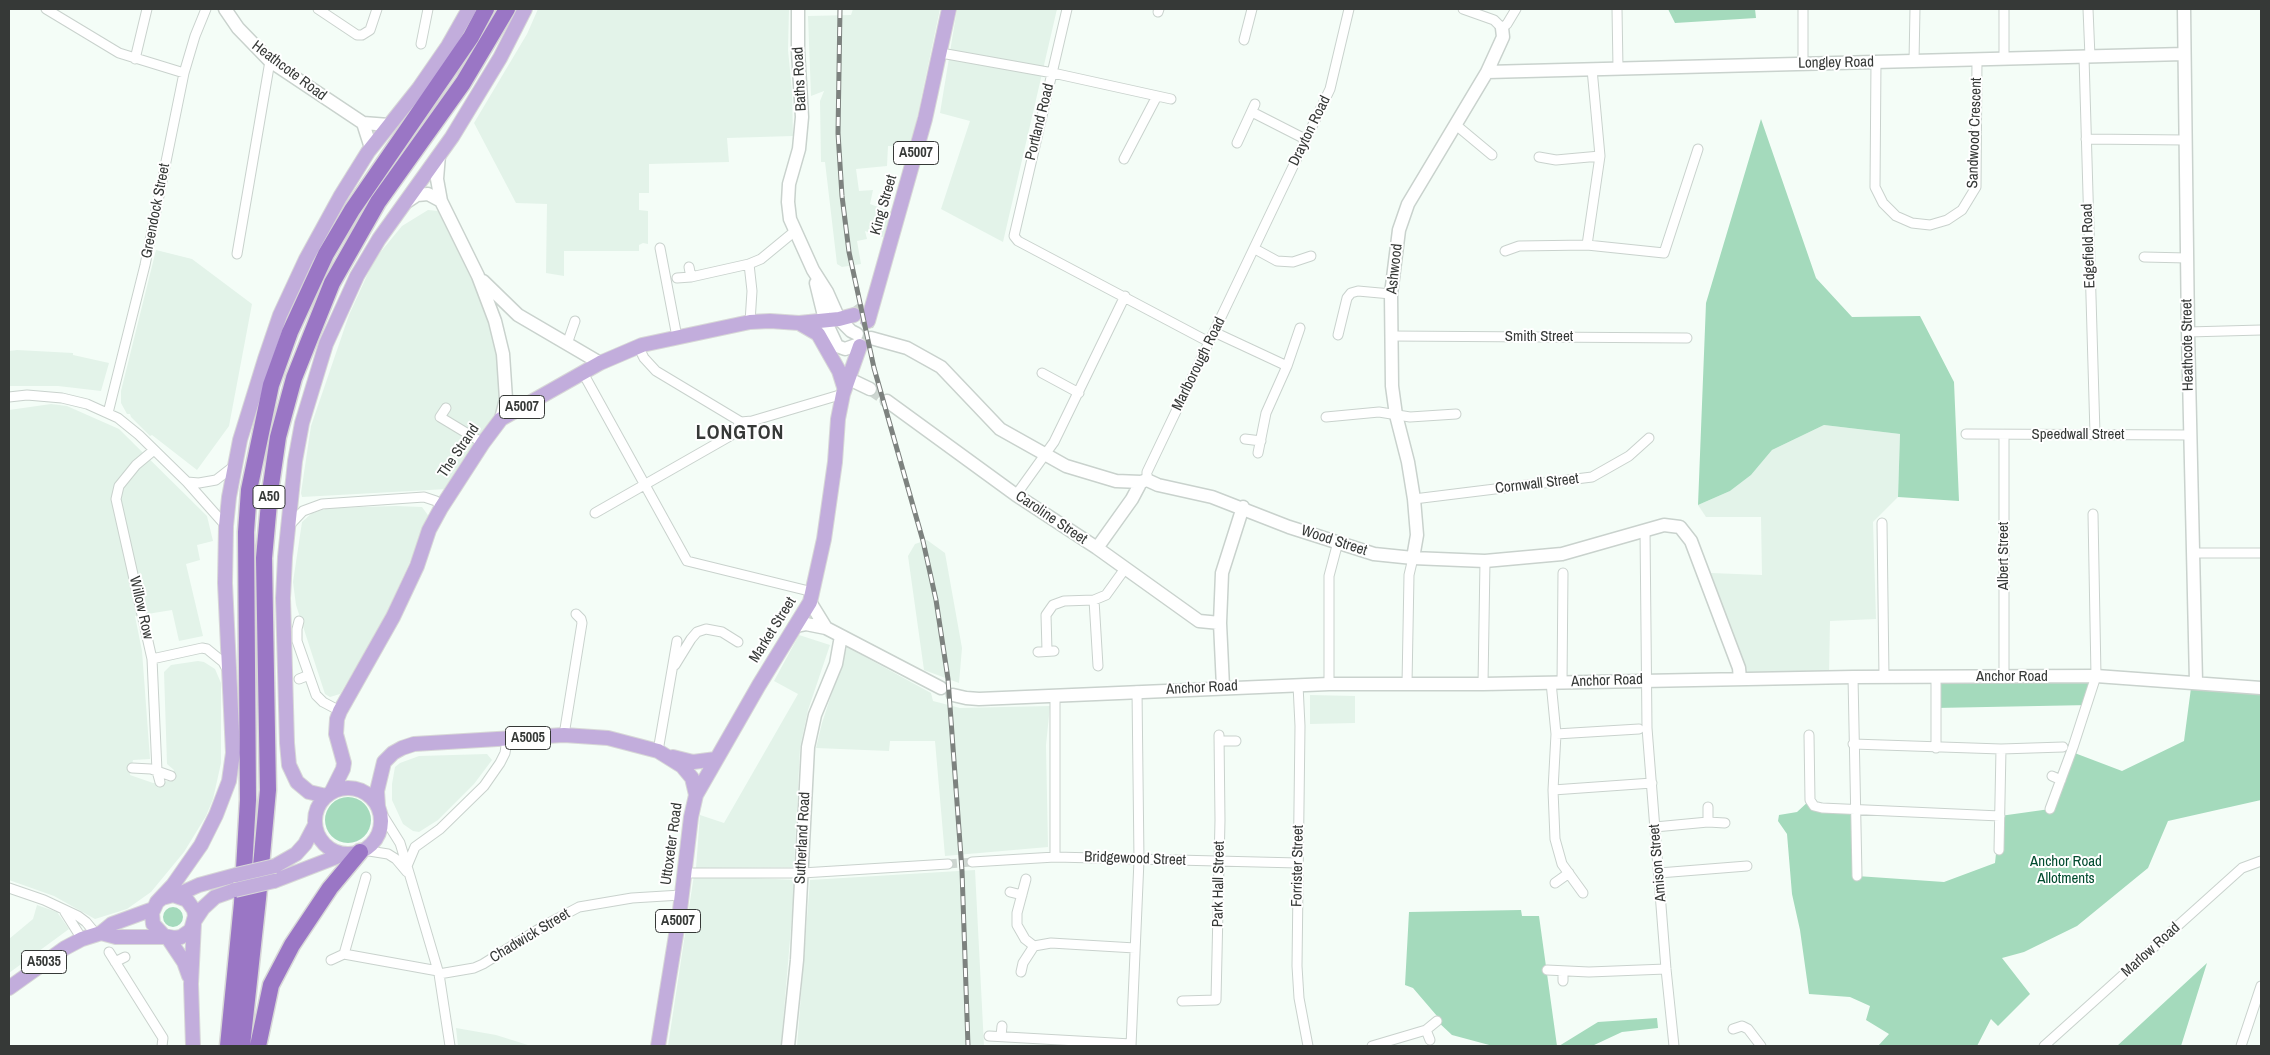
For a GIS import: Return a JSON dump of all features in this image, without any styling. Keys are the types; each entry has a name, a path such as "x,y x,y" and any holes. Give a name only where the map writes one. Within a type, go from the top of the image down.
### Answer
{"highway":[{"name":"A50","path":"228,1046 242,903 248,808 249,694 246,620 246,532 249,490 271,385 290,332 326,254 352,210 471,37 486,9"},
{"name":"A50","path":"242,1046 268,790 264,558 270,492 278,437 294,378 332,282 378,202 463,83 507,9"},
{"path":"258,1046 269,994 275,977 305,923 356,852"}],"main road":[{"name":"A50","path":"155,906 201,846 225,795 233,753 225,583 226,526 229,497 240,440 280,315 306,259 371,148 448,46 469,9"},
{"name":"A50","path":"329,793 309,792 302,787 293,776 288,755 283,598 295,461 302,423 326,344 357,276 379,239 408,201 439,155 500,58 525,9"},
{"name":"King Street","path":"864,306 904,197 941,53 949,9"},
{"name":"King Street","path":"864,306 874,303 868,321"},
{"name":"A5007","path":"799,323 832,319 864,306"},
{"name":"The Strand","path":"329,793 343,770 344,763 336,734 337,719 340,711 393,617 417,566 429,530 441,508 483,443 501,419 600,363 642,345 750,322 799,323"},
{"path":"799,323 818,334 839,371 845,387"},
{"name":"A5007","path":"845,387 862,340"},
{"name":"Market Street","path":"696,795 812,597 836,462 838,419 845,387"},
{"name":"A5005","path":"379,809 377,791 384,762 393,753 414,744 564,735 608,738 693,762 716,759"},
{"name":"A5005","path":"660,752 682,766 692,778 696,795"},
{"path":"167,937 181,937 191,930 203,908 215,897 274,880 356,852 372,844 379,832 379,809 370,795 356,788 343,787 329,793"},
{"name":"A5007","path":"315,825 317,808 329,793"},
{"name":"Uttoxeter Road","path":"658,1046 696,795"},
{"path":"315,825 318,836 327,846 356,852"},
{"path":"191,984 184,962 167,937 158,932 153,924 155,906 169,896 177,895 199,885 275,866 296,854 306,844 315,825"},
{"path":"177,895 187,900 191,905 194,922 191,984 193,1046"},
{"name":"A5035","path":"9,988 44,962 82,939 98,934 112,924 155,906"},
{"name":"A5035","path":"98,934 116,937 167,937"}],"street":[{"path":"46,9 57,12 119,53 184,72"},
{"path":"135,59 147,9"},
{"name":"Greendock Street","path":"108,413 145,265 184,72 206,9"},
{"name":"Heathcote Road","path":"225,9 238,28 270,61 362,123 389,125"},
{"path":"318,9 357,35 368,33 372,27 377,9"},
{"path":"421,44 428,9"},
{"name":"Baths Road","path":"798,9 798,51 802,117 799,149 789,184 788,202 795,231 813,270 827,292 837,346 845,349 862,340"},
{"name":"Portland Road","path":"1067,9 1014,236 1018,241 1125,296"},
{"path":"1244,40 1252,9"},
{"name":"Drayton Road","path":"1255,249 1330,89 1349,9"},
{"path":"1463,9 1494,20 1502,28"},
{"name":"Ashwood","path":"1413,558 1417,535 1414,499 1408,462 1396,415 1392,386 1392,294 1399,230 1408,204 1487,72 1503,37 1502,28 1507,24 1516,9"},
{"path":"1617,9 1618,68"},
{"path":"1803,9 1803,64"},
{"path":"1914,61 1916,9"},
{"path":"2004,9 2004,59"},
{"name":"Edgefield Road","path":"2088,9 2086,139 2095,434"},
{"name":"Heathcote Street","path":"2184,9 2188,332 2196,682"},
{"path":"941,53 1052,73 1171,99"},
{"name":"Longley Road","path":"1487,72 2184,54"},
{"name":"Sandwood Crescent","path":"1876,62 1876,187 1883,203 1896,216 1912,223 1930,225 1947,220 1962,210 1976,187 1977,60"},
{"path":"237,254 270,61"},
{"path":"1587,245 1600,156 1592,69"},
{"path":"1124,159 1157,96"},
{"path":"1237,143 1254,108 1305,139"},
{"path":"362,123 371,148"},
{"path":"1456,125 1492,155"},
{"path":"2086,139 2185,140"},
{"path":"1505,250 1519,246 1587,245 1664,253 1698,149"},
{"path":"439,155 437,179 441,201 478,276 494,321 504,364 506,398 501,419"},
{"path":"1539,157 1556,160 1600,156"},
{"path":"408,201 417,196 428,194 441,201"},
{"path":"677,278 691,277 749,264 761,259 795,231"},
{"path":"660,248 677,337"},
{"path":"1255,249 1276,261 1293,262 1312,256"},
{"name":"Marlborough Road","path":"1144,481 1255,249"},
{"path":"2144,257 2187,258"},
{"path":"749,264 752,292 750,322"},
{"path":"689,267 691,277"},
{"path":"478,276 518,315 600,363"},
{"path":"1338,335 1347,298 1351,293 1358,291 1392,294"},
{"path":"1016,495 1054,442 1125,296 1209,342"},
{"path":"494,321 518,315"},
{"path":"832,319 862,340"},
{"path":"567,344 574,321"},
{"path":"1258,453 1266,413 1288,366 1300,328"},
{"path":"2188,332 2261,330"},
{"path":"1214,332 1288,366"},
{"name":"Smith Street","path":"1391,336 1686,338"},
{"name":"Wood Street","path":"862,340 907,348 941,367 1000,429 1044,455 1087,474 1116,481 1144,481 1243,507 1289,527 1374,554 1413,558 1485,561 1562,554 1664,525 1680,527 1691,541 1739,668 1740,679"},
{"path":"642,345 641,352 644,358 656,371 741,422 752,421 845,387 870,389"},
{"path":"582,373 687,561 812,597 826,628"},
{"path":"1042,373 1079,393"},
{"path":"9,397 27,395 62,398 87,404 127,424 187,482 226,526"},
{"name":"Caroline Street","path":"887,401 1016,495 1097,548 1124,570 1199,621 1220,623"},
{"path":"446,408 440,417 483,443"},
{"path":"1326,417 1379,412 1410,417 1456,414"},
{"path":"595,513 730,436 741,422"},
{"name":"Speedwall Street","path":"1966,434 2190,435"},
{"name":"Albert Street","path":"2004,435 2004,678"},
{"name":"Cornwall Street","path":"1414,499 1592,477 1629,456 1649,438"},
{"path":"1245,439 1261,441"},
{"name":"Willow Row","path":"154,450 136,466 119,486 116,499 152,659 157,770 160,782"},
{"path":"187,482 199,483 216,480 224,476 236,465"},
{"path":"1097,548 1144,481"},
{"path":"288,527 303,512 322,504 424,497 436,501 441,508"},
{"path":"1223,687 1220,623 1222,573 1243,507"},
{"path":"2050,809 2096,676 2093,514"},
{"path":"1882,523 1884,677"},
{"name":"Amison Street","path":"1645,530 1646,680 1655,827 1674,1046"},
{"path":"1329,684 1328,576 1338,542"},
{"path":"2194,553 2261,553"},
{"path":"1407,684 1409,575 1413,558"},
{"path":"1483,684 1485,561"},
{"path":"1046,652 1046,615 1053,605 1064,600 1094,600 1110,592 1124,570"},
{"path":"1563,573 1556,682 1553,790 1555,839 1562,864 1583,893"},
{"path":"1094,600 1098,666"},
{"path":"564,735 582,623 581,618 576,614"},
{"path":"300,621 297,629 297,641 316,695 323,702 340,711"},
{"path":"795,626 806,624 826,628 941,688"},
{"path":"672,670 691,638 697,632 706,629 722,632 738,642"},
{"name":"Sutherland Road","path":"788,1046 797,960 808,747 815,715 836,664 841,636"},
{"path":"660,752 676,641"},
{"path":"152,659 202,648 207,649 223,662 230,674"},
{"path":"299,679 309,675"},
{"name":"Anchor Road","path":"953,695 979,698 1329,684 1483,684 1853,677 2004,678 2096,676 2261,688"},
{"path":"1853,677 1854,809 1857,876"},
{"path":"1936,677 1936,748"},
{"name":"Forrister Street","path":"1298,685 1300,726 1297,983 1301,1015 1308,1046"},
{"path":"989,1036 1088,1044 1131,1045 1139,860 1137,691"},
{"path":"1055,857 1056,695"},
{"path":"1556,734 1639,729"},
{"path":"1809,735 1810,800 1814,806 1822,808 2000,816"},
{"name":"Park Hall Street","path":"1182,1001 1216,1000 1219,738 1236,741"},
{"path":"407,866 416,847 440,829 484,786 499,766 505,753 507,739"},
{"path":"1853,744 2001,749 2063,747"},
{"path":"1999,850 2001,749"},
{"path":"132,768 157,770 171,776"},
{"path":"2052,776 2061,780"},
{"path":"1553,790 1652,783"},
{"path":"1708,807 1708,822"},
{"path":"379,809 400,843 410,876 438,972 450,1046"},
{"path":"1655,827 1708,822 1725,823"},
{"path":"356,852 388,854 396,859 410,876"},
{"name":"Bridgewood Street","path":"972,862 1055,857 1298,863"},
{"name":"Marlow Road","path":"2044,1046 2242,868 2261,862"},
{"path":"683,873 802,873 948,864"},
{"path":"1659,873 1747,866"},
{"path":"1556,883 1568,873"},
{"path":"331,960 344,954 358,890 366,877"},
{"path":"1026,879 1017,913 1017,925 1025,939 1034,946"},
{"path":"9,888 50,902 86,922 98,934"},
{"path":"1010,892 1022,895"},
{"name":"Chadwick Street","path":"344,954 438,972 474,968 579,907 623,899 681,895"},
{"path":"65,912 82,939"},
{"path":"1021,972 1023,962 1034,946 1051,943 1135,948"},
{"path":"108,952 163,1038 162,1046"},
{"path":"115,962 125,957"},
{"path":"1547,970 1589,972 1666,969"},
{"path":"1563,971 1563,981"},
{"path":"2241,1046 2261,986"},
{"path":"1372,1046 1426,1030 1437,1021"},
{"path":"1739,1024 1755,1036 1761,1046"},
{"path":"1002,1026 1002,1036"},
{"path":"1426,1030 1430,1040"}],"shaded area":[{"path":"538,9 789,9 788,50 792,91 793,136 727,138 729,162 649,164 649,193 639,193 639,210 648,211 648,244 643,243 639,245 639,251 564,251 564,276 546,273 547,204 516,203 474,123 527,34"},
{"path":"853,9 940,9 911,147 888,146 887,166 856,169 859,191 873,190 870,204 892,212 883,237 865,231 867,239 857,241 861,264 842,267 837,264 825,162 821,162 820,101 824,91 811,96 808,16 851,15"},
{"path":"957,9 1057,9 1003,242 941,209 970,121 940,113"},
{"path":"428,210 438,211 482,300 495,342 501,384 500,407 447,489 302,497 311,426 349,315 374,260 402,226"},
{"path":"156,250 192,259 252,304 229,426 197,470 152,435 150,436 130,414 127,414 121,403 121,391"},
{"path":"9,351 73,353 73,355 109,363 101,391 58,386 9,386"},
{"path":"51,404 67,406 119,429 207,516 213,541 197,545 200,560 186,564 203,636 179,641 172,610 135,616 142,651 150,759 133,760 130,775 153,783 168,781 174,770 167,764 164,672 171,665 198,661 204,662 215,669 221,683 221,763 213,799 206,816 184,852 151,892 127,909 95,919 54,896 9,880 9,410"},
{"path":"1824,425 1900,434 1898,497 1873,522 1876,619 1830,621 1829,672 1746,672 1711,573 1762,575 1761,517 1706,517 1698,505 1730,491 1751,475 1772,450"},
{"path":"422,507 430,518 380,627 340,694 330,697 325,694 296,605 293,582 302,522 312,513 329,508"},
{"path":"927,540 945,553 962,648 959,683 924,670 908,556 915,544"},
{"path":"799,635 830,645 808,710 800,748 794,867 696,868 700,815 724,823 798,694 774,681"},
{"path":"847,647 931,693 933,701 960,708 1050,706 1046,745 1048,847 945,856 935,741 890,741 889,751 816,748 822,723"},
{"path":"1310,695 1355,696 1355,723 1310,724"},
{"path":"487,754 492,760 474,784 438,820 419,832 413,831 403,824 392,800 395,767 400,763 419,756"},
{"path":"975,870 984,1046 797,1046 810,880"},
{"path":"694,875 795,880 781,1046 668,1046"},
{"path":"37,905 57,912 69,929 9,973 9,939 33,919"},
{"path":"456,1028 496,1035 531,1046 458,1046"}],"green space":[{"path":"1668,9 1755,9 1756,18 1675,23"},
{"path":"1761,119 1816,278 1852,317 1920,316 1954,382 1959,501 1898,497 1900,434 1824,425 1772,450 1751,475 1730,491 1698,505 1706,303"},
{"path":"2096,676 2090,705 1935,708 1936,677"},
{"name":"Anchor Road Allotments","path":"2191,688 2261,695 2261,800 2168,821 2148,868 2077,926 2024,952 2002,958 2030,994 1998,1026 1991,1019 1977,1046 1878,1046 1889,1034 1866,1020 1870,1006 1850,997 1809,994 1800,930 1792,894 1787,834 1778,821 1779,815 1797,812 1810,800 1814,806 1854,809 1857,876 1944,882 1995,863 2000,816 2050,809 2072,752 2122,771 2184,741"},
{"path":"353,797 357,798 367,807 370,811 370,829 361,839 353,843 343,843 335,839 326,829 325,815 329,807 339,798"},
{"path":"173,907 180,910 183,917 180,924 173,927 166,924 163,917 166,910"},
{"path":"1521,910 1522,916 1539,916 1557,1046 1493,1046 1452,1035 1437,1021 1437,1016 1413,988 1405,985 1409,912"},
{"path":"2207,963 2181,1046 2117,1046"},
{"path":"1657,1018 1658,1028 1622,1032 1592,1046 1559,1046 1598,1022"}],"tunnel":[{"path":"854,315 865,307"},
{"path":"860,346 868,321"},
{"path":"870,389 887,401"},
{"path":"948,864 972,862"}],"railway":[{"path":"840,9 838,133 842,196 849,252 874,368 923,541 936,600 948,679 962,871 968,1046"}],"district":[{"name":"LONGTON","path":"740,434"}]}
